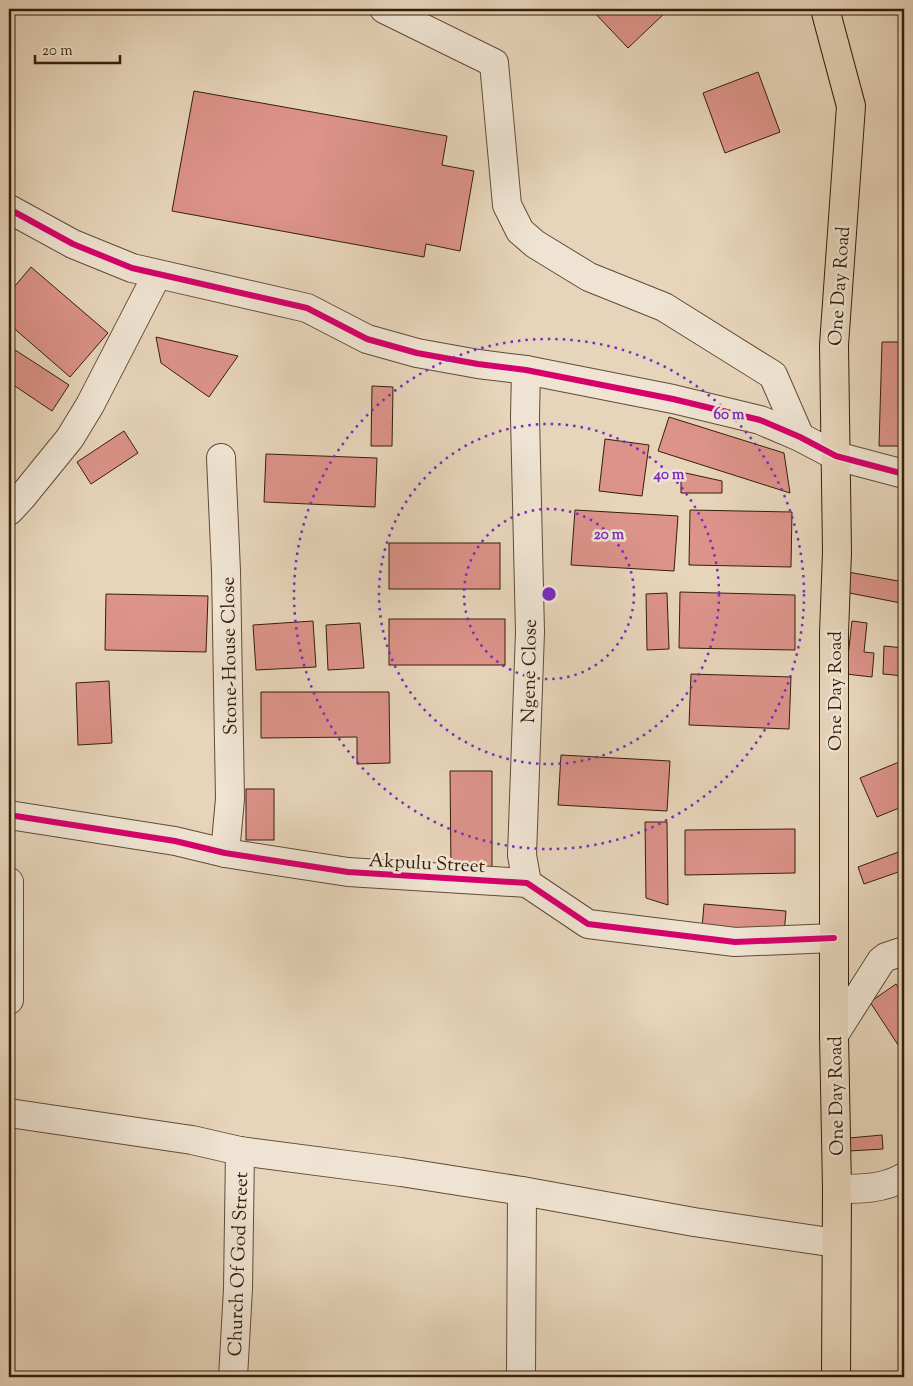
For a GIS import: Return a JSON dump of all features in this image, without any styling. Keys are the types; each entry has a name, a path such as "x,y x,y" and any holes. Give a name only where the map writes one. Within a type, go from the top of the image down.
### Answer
{"main road":[{"name":"One Day Road","path":"825,9 851,106 834,345 837,552 834,633 834,1035 837,1189 836,1377"}],"street":[{"path":"384,9 494,63 507,205 520,231 535,244 589,277 664,308 773,375 800,437"},
{"path":"9,208 73,244 132,268 307,308 367,339 417,353 526,370 673,399 760,420 800,437 836,456 904,474"},
{"path":"9,511 70,438 90,405 156,274"},
{"name":"Ngene Close","path":"526,370 525,433 530,632 522,855 527,883"},
{"name":"Stone-House Close","path":"221,458 226,571 230,799 225,853"},
{"name":"Akpulu Street","path":"10,823 175,840 225,853 348,872 527,883"},
{"path":"9,882 9,1000"},
{"path":"527,883 588,924 735,942 834,938"},
{"path":"834,1035 881,961 886,957 904,951"},
{"path":"9,1113 192,1140 240,1152 400,1172 522,1191 694,1222 836,1243"},
{"name":"Church Of God Street","path":"233,1377 238,1289 240,1152"},
{"path":"837,1189 891,1184 904,1177"},
{"path":"521,1377 522,1191"}],"building":[{"path":"591,9 669,9 628,48"},
{"path":"758,72 780,132 725,153 703,93"},
{"path":"194,91 447,136 442,165 474,171 460,251 426,244 424,257 172,211"},
{"path":"31,267 108,333 70,377 9,324 9,293"},
{"path":"156,337 238,356 209,397 161,363"},
{"path":"882,342 904,342 904,446 879,446"},
{"path":"9,346 69,385 52,411 9,382"},
{"path":"372,386 393,387 392,446 371,446"},
{"path":"669,417 784,453 790,493 658,451"},
{"path":"124,431 138,453 91,484 77,462"},
{"path":"605,439 649,445 642,496 599,491"},
{"path":"266,454 377,458 375,507 264,502"},
{"path":"681,472 722,481 722,493 681,493"},
{"path":"575,510 678,516 674,571 571,565"},
{"path":"690,510 792,512 791,567 689,565"},
{"path":"389,543 500,543 500,589 389,589"},
{"path":"848,572 904,582 901,603 844,592"},
{"path":"680,592 795,595 795,650 679,648"},
{"path":"667,593 669,649 647,650 646,594"},
{"path":"106,594 208,596 206,652 105,650"},
{"path":"389,619 505,619 505,665 389,665"},
{"path":"313,621 316,667 256,670 253,625"},
{"path":"852,621 867,623 864,652 874,653 872,677 846,674"},
{"path":"360,623 364,668 328,670 326,625"},
{"path":"884,646 904,648 904,676 883,674"},
{"path":"691,674 791,677 789,729 689,725"},
{"path":"109,681 112,743 78,745 76,683"},
{"path":"261,692 389,692 390,763 357,764 357,737 261,738"},
{"path":"561,755 670,761 667,811 558,805"},
{"path":"904,760 904,806 877,817 860,778"},
{"path":"450,771 492,771 492,870 451,870"},
{"path":"246,789 274,789 274,840 246,840"},
{"path":"645,822 667,822 668,905 646,898"},
{"path":"795,829 795,873 685,875 685,830"},
{"path":"904,850 904,870 864,884 858,867"},
{"path":"704,904 786,911 784,934 702,928"},
{"path":"896,984 904,996 904,1054 870,1002"},
{"path":"882,1135 883,1149 849,1151 849,1138"}],"cycle path":[{"path":"9,209 73,244 132,268 307,308 367,339 417,353 526,370 673,399 760,420 800,437 836,456 904,474"},
{"path":"9,815 175,841 225,853 348,872 527,883 588,924 735,942 834,938"}]}
